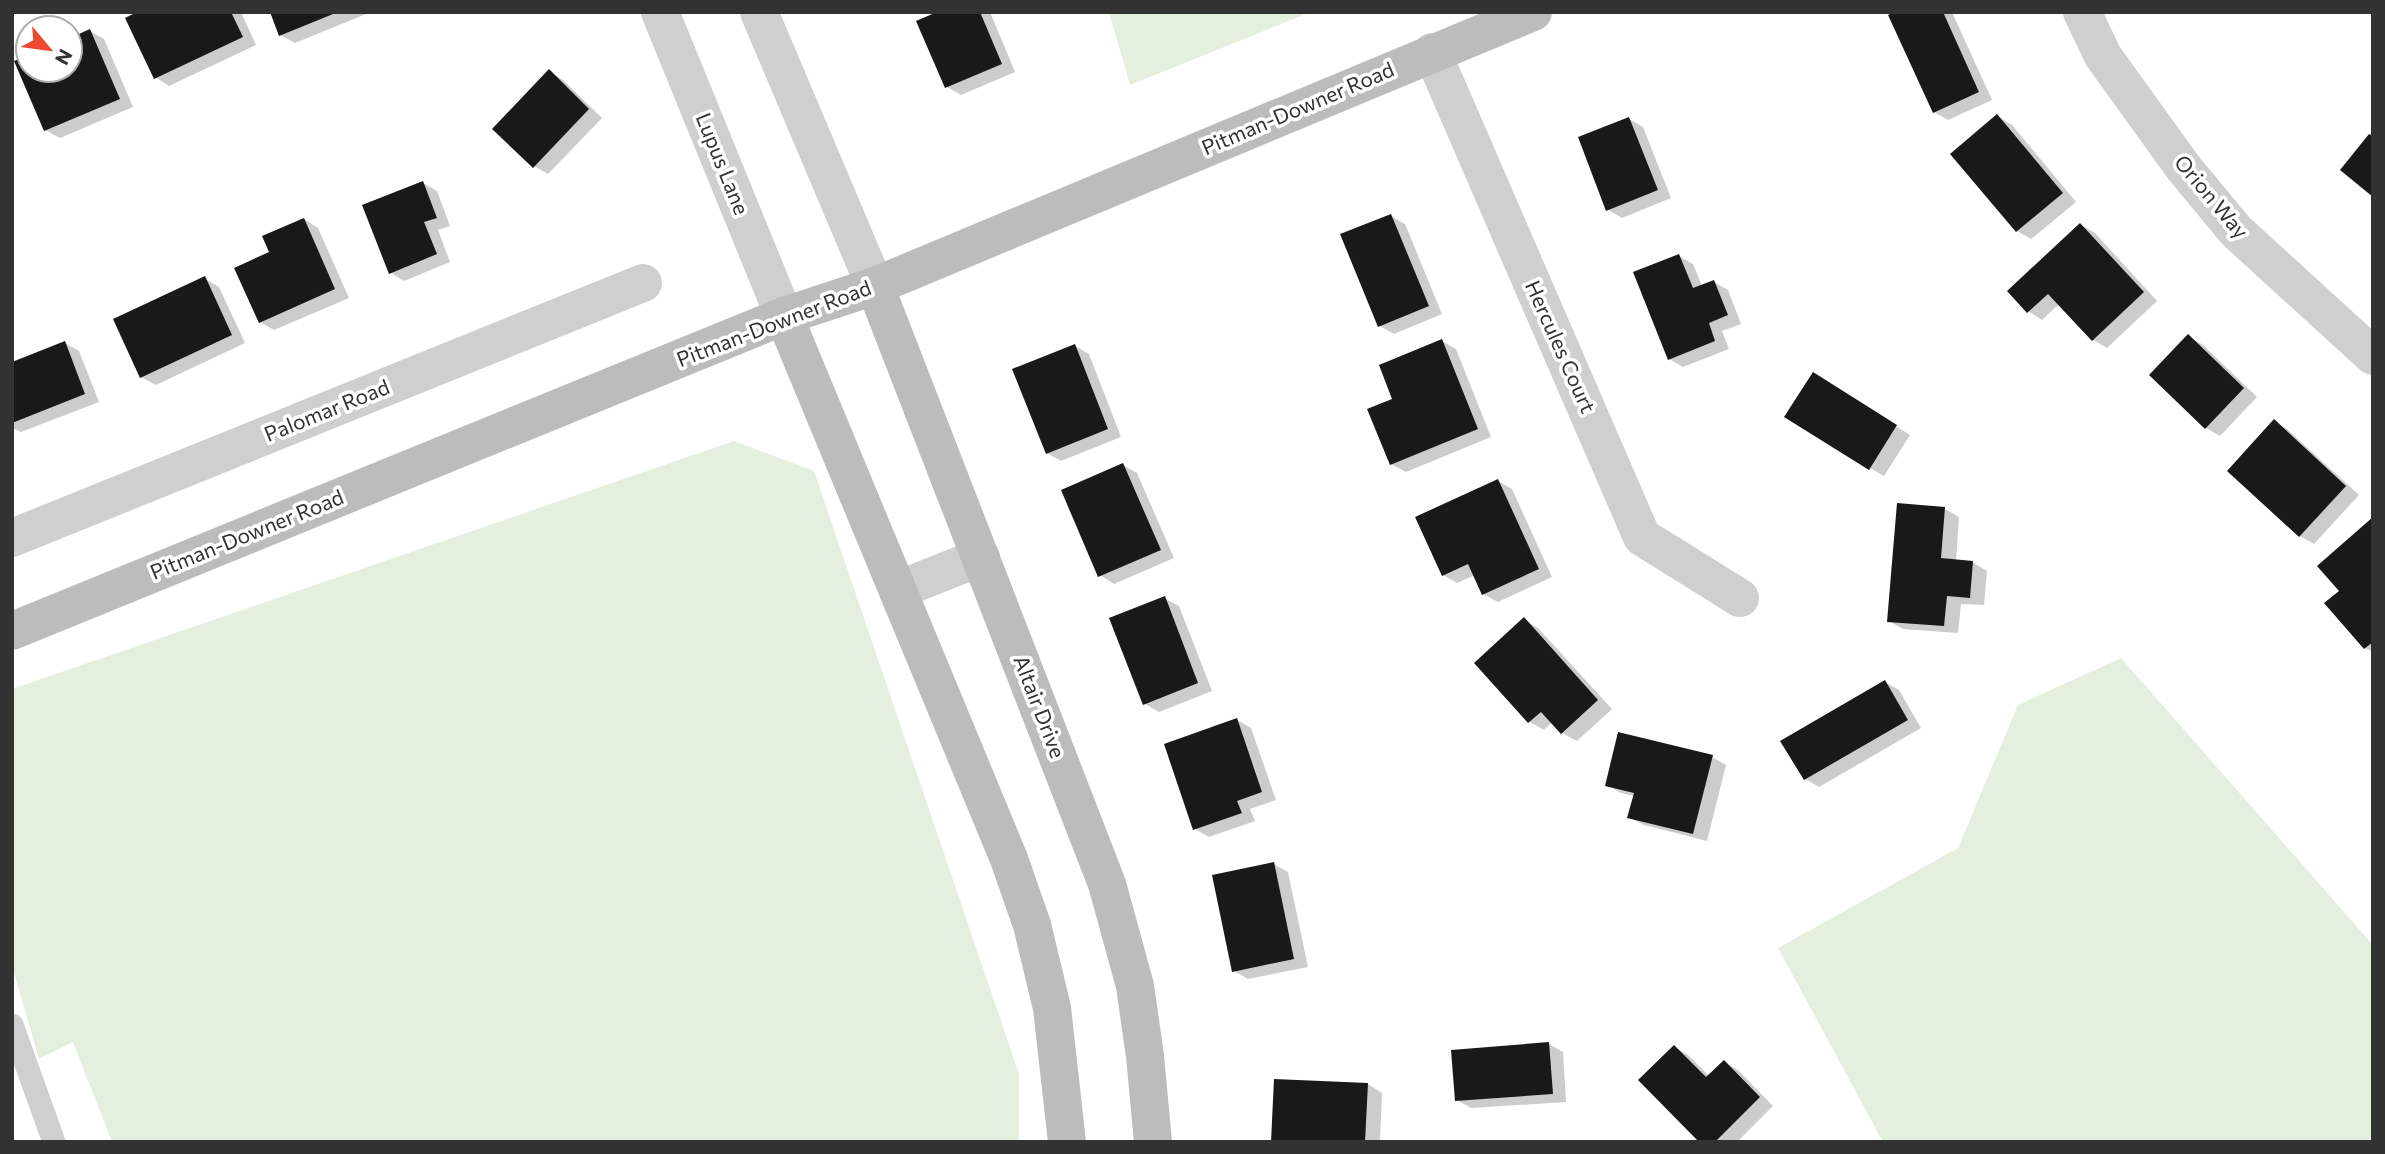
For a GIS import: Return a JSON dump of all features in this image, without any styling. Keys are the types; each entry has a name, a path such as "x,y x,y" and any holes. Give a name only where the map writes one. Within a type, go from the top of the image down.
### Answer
{"street":[{"name":"Lupus Lane","path":"660,12 784,316"},
{"path":"759,12 875,286"},
{"name":"Pitman-Downer Road","path":"12,631 784,316 875,286 1533,12"},
{"name":"Orion Way","path":"2082,12 2103,56 2183,167 2236,231 2373,356"},
{"name":"Hercules Court","path":"1432,52 1642,537 1740,598"},
{"name":"Palomar Road","path":"12,538 643,283"},
{"name":"Altair Drive","path":"875,286 1107,884 1135,986 1153,1142"},
{"path":"784,316 1009,859 1032,925 1052,1008 1067,1142"},
{"path":"898,590 981,557"}],"lane":[{"path":"12,1026 54,1142"}],"green space":[{"path":"1109,12 1311,12 1130,85"},
{"path":"734,441 814,471 1019,1074 1019,1142 112,1142 73,1042 39,1059 12,966 12,689"},
{"path":"2121,658 2373,945 2373,1142 1883,1142 1778,948 1958,848 2018,705"}],"building":[{"path":"137,12 231,12 243,37 154,79 125,18"},
{"path":"270,12 338,12 279,36"},
{"path":"937,12 980,12 1002,64 945,88 916,21"},
{"path":"1894,12 1943,12 1979,92 1933,113 1888,15"},
{"path":"90,29 120,99 44,131 24,84 84,84 84,32"},
{"path":"549,69 589,109 533,168 492,129"},
{"path":"1997,114 2063,193 2016,232 1950,154"},
{"path":"1629,117 1658,190 1606,211 1578,137"},
{"path":"2369,134 2373,136 2373,197 2340,170"},
{"path":"423,181 437,218 424,222 437,254 389,274 362,205"},
{"path":"1391,214 1429,306 1378,327 1340,234"},
{"path":"304,218 335,289 259,323 234,268 269,252 262,236"},
{"path":"2080,223 2144,292 2092,341 2048,294 2027,313 2007,291"},
{"path":"1679,254 1693,288 1714,280 1728,315 1709,323 1715,341 1668,360 1633,272"},
{"path":"205,276 232,335 140,378 113,319"},
{"path":"2188,334 2244,388 2205,429 2149,375"},
{"path":"1442,339 1478,429 1390,465 1367,409 1392,399 1379,365"},
{"path":"65,341 85,394 12,423 12,362"},
{"path":"1075,344 1108,429 1046,454 1012,369"},
{"path":"1813,372 1897,425 1869,470 1784,417"},
{"path":"2274,419 2346,486 2299,537 2227,471"},
{"path":"1123,463 1161,550 1098,577 1061,490"},
{"path":"1498,479 1539,569 1482,595 1468,564 1442,576 1415,517"},
{"path":"1897,503 1945,507 1941,558 1973,561 1970,598 1947,596 1944,626 1887,622"},
{"path":"2373,517 2373,642 2364,649 2324,603 2339,591 2317,566"},
{"path":"1165,596 1198,683 1143,705 1109,618"},
{"path":"1524,617 1598,700 1561,734 1541,712 1528,723 1474,663"},
{"path":"1885,680 1908,720 1804,780 1780,741"},
{"path":"1237,718 1262,792 1237,801 1242,813 1193,830 1164,744"},
{"path":"1618,732 1713,755 1693,834 1627,818 1634,793 1605,786"},
{"path":"1274,862 1294,959 1232,972 1212,875"},
{"path":"1549,1042 1553,1094 1455,1101 1451,1050"},
{"path":"1674,1045 1706,1077 1724,1060 1760,1097 1715,1142 1699,1142 1638,1080"},
{"path":"1274,1079 1368,1083 1365,1142 1271,1142"}]}
